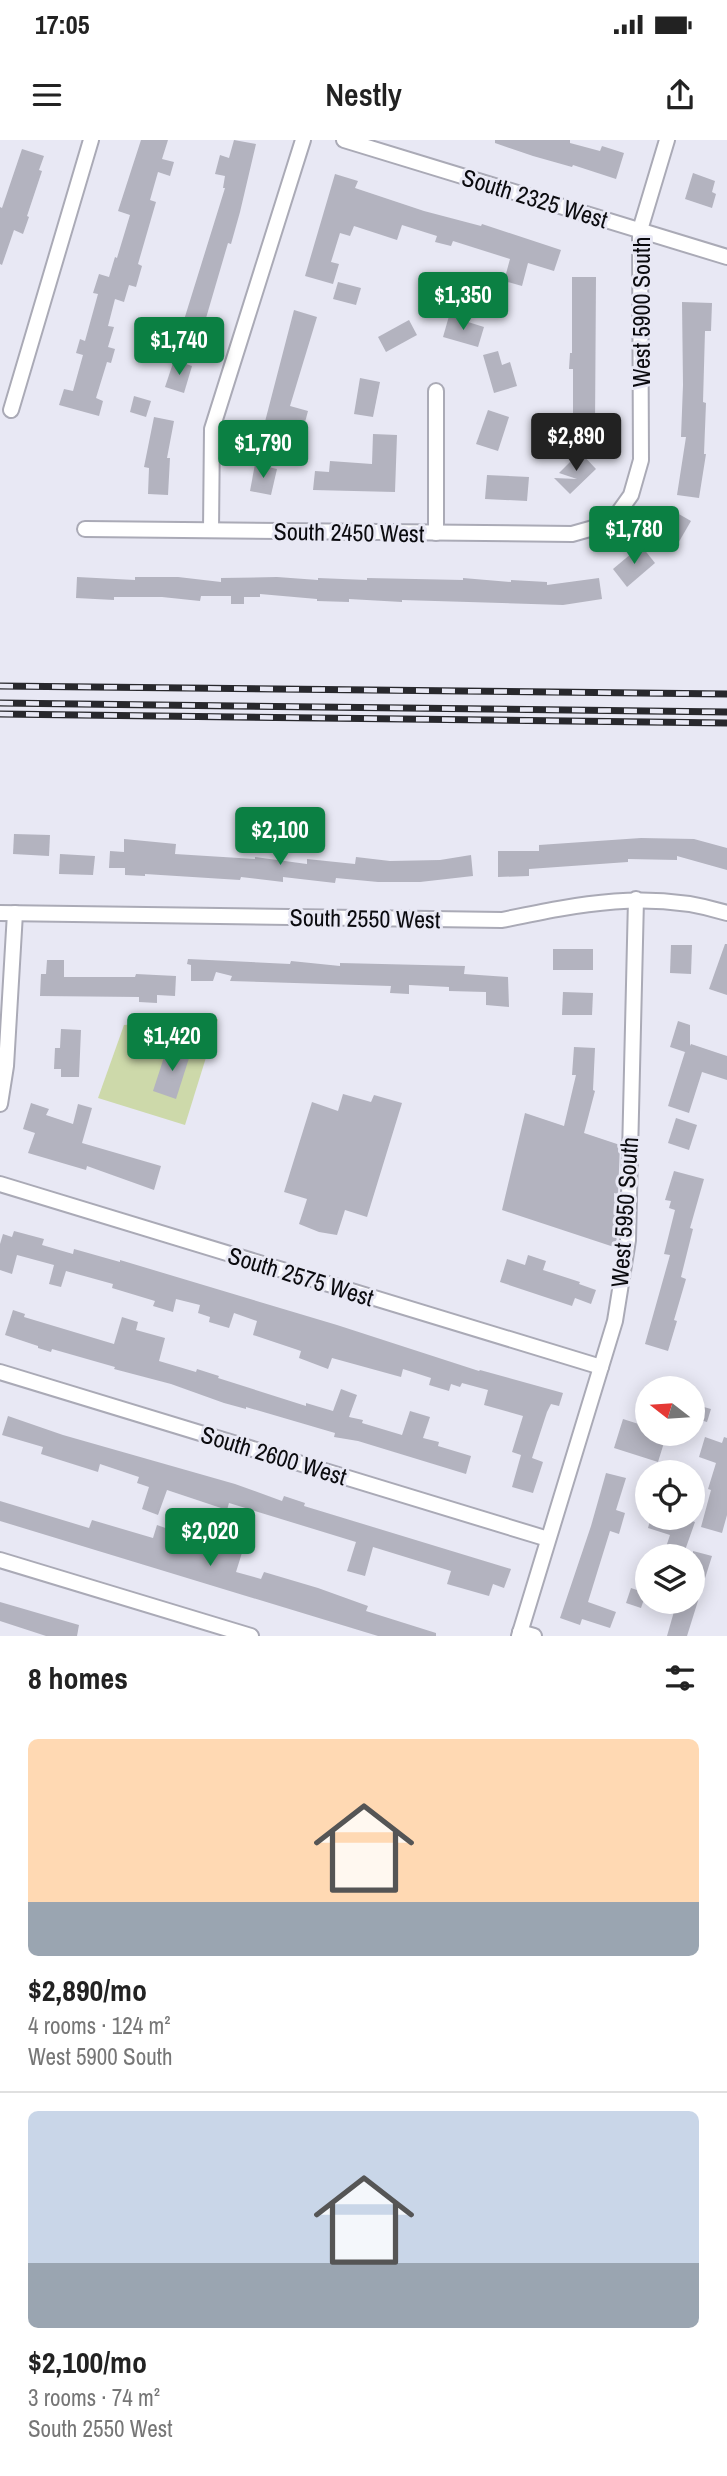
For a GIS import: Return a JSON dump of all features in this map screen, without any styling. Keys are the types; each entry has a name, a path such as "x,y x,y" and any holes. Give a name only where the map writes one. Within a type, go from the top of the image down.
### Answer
{"street":[{"path":"11,410 91,140"},
{"path":"211,530 212,429 303,140"},
{"name":"South 2325 West","path":"344,140 727,257"},
{"name":"West 5900 South","path":"611,523 631,495 641,460 640,230 667,140"},
{"path":"436,391 436,533"},
{"name":"South 2450 West","path":"85,529 572,534 611,523"},
{"name":"South 2550 West","path":"7,913 502,920 571,905 636,899 705,906 727,913"},
{"name":"West 5950 South","path":"524,1635 548,1539 615,1321 628,1240 636,899"},
{"path":"0,1104 6,1066 7,913"},
{"name":"South 2575 West","path":"0,1184 601,1367"},
{"name":"South 2600 West","path":"0,1372 548,1539"},
{"path":"0,1560 251,1636"}],"green space":[{"path":"218,1019 185,1125 98,1098 124,1025"}],"building":[{"path":"141,140 168,140 162,159 174,162 170,176 158,172 150,200 156,202 138,264 142,266 136,287 129,285 124,302 115,299 108,326 114,327 108,347 115,349 111,363 107,362 96,398 103,401 99,416 59,405 64,389 73,391 83,355 76,353 80,339 85,341 98,294 93,293 99,274 109,277 115,257 117,258 130,215 118,211"},
{"path":"234,140 256,144 231,244 228,243 199,342 179,336 225,188 225,176 215,174 220,155 229,158"},
{"path":"495,140 570,140 570,143 600,151 602,146 624,153 616,179 533,156 495,143"},
{"path":"22,149 44,156 39,170 42,171 23,234 14,230 2,265 0,207 2,208"},
{"path":"693,173 715,181 712,192 716,194 712,208 685,199"},
{"path":"335,174 358,181 355,188 424,211 481,226 482,224 561,250 554,271 528,263 522,286 504,281 510,259 453,241 451,246 435,242 437,236 402,225 397,240 354,226 350,236 340,233 331,262 339,264 333,284 305,276"},
{"path":"572,277 596,277 595,426 573,426 573,369 569,369 572,353"},
{"path":"338,282 361,288 356,305 333,299"},
{"path":"682,302 712,303 711,331 705,331 703,402 706,403 706,454 699,498 677,495 686,437 681,437"},
{"path":"294,310 317,317 290,406 308,411 303,430 284,424 279,442 261,437"},
{"path":"449,316 484,327 478,347 443,337"},
{"path":"409,320 417,335 386,352 378,337"},
{"path":"498,351 502,365 510,362 517,386 494,393 483,355"},
{"path":"174,360 192,366 184,393 165,387"},
{"path":"360,378 380,382 373,417 354,414"},
{"path":"134,396 151,401 146,417 130,412"},
{"path":"488,410 509,417 498,451 476,444"},
{"path":"154,417 174,421 167,458 170,458 168,495 148,494 149,468 144,467"},
{"path":"373,434 397,435 395,492 313,490 315,471 329,472 330,461 372,464"},
{"path":"580,452 596,469 570,494 554,478 577,479 559,473"},
{"path":"255,464 277,469 271,495 250,491"},
{"path":"487,475 529,477 527,501 485,499"},
{"path":"670,509 691,521 673,552 652,540"},
{"path":"638,548 643,548 655,563 627,587 613,569"},
{"path":"77,577 135,580 135,577 178,577 221,582 221,578 277,577 318,580 463,578 547,582 547,585 599,578 602,599 563,605 349,599 349,602 317,601 260,594 260,597 244,597 244,604 231,604 231,596 201,596 200,601 162,597 114,597 114,600 76,598"},
{"path":"14,834 50,835 49,856 13,854"},
{"path":"641,838 694,839 727,848 727,870 677,856 677,860 628,859 628,862 529,869 529,876 498,877 498,851 539,851 539,845"},
{"path":"124,839 176,844 175,854 255,857 307,864 307,859 355,864 356,857 390,861 440,860 471,855 473,876 420,882 336,878 335,883 283,877 283,882 241,877 240,880 125,875 125,868 109,868 110,851 124,852"},
{"path":"60,854 95,856 93,875 59,874"},
{"path":"727,944 727,995 709,989"},
{"path":"671,945 692,945 691,974 670,973"},
{"path":"553,949 593,949 593,970 553,970"},
{"path":"188,959 290,964 291,961 340,966 340,963 465,966 464,974 508,977 509,1007 486,1005 486,992 449,991 449,987 409,985 409,994 390,993 391,986 230,981 232,976 216,972 213,981 191,981 191,965 187,964"},
{"path":"47,960 64,960 64,977 135,977 136,974 176,976 175,996 157,995 157,1003 139,1002 139,997 40,996 41,974 46,974"},
{"path":"563,992 593,993 592,1015 562,1015"},
{"path":"678,1021 690,1025 690,1046 691,1044 727,1056 727,1080 702,1072 689,1113 668,1106 685,1052 670,1047"},
{"path":"61,1029 81,1030 79,1077 61,1077 61,1069 54,1069 55,1048 60,1048"},
{"path":"574,1047 595,1048 595,1091 584,1133 620,1145 618,1194 614,1193 617,1248 502,1210 525,1113 564,1126 576,1075 572,1075"},
{"path":"167,1048 190,1055 176,1099 153,1091"},
{"path":"343,1094 371,1102 374,1095 402,1103 367,1217 345,1210 337,1235 319,1232 299,1224 307,1199 284,1192 312,1102 338,1111"},
{"path":"31,1103 49,1109 46,1115 73,1124 78,1104 92,1108 82,1143 161,1166 154,1190 87,1166 86,1170 28,1153 35,1133 23,1129"},
{"path":"676,1118 697,1125 689,1150 668,1143"},
{"path":"674,1171 704,1179 690,1228 693,1229 681,1277 686,1279 668,1351 645,1344 670,1255 664,1254 675,1210 669,1208 671,1201 665,1200"},
{"path":"14,1231 44,1239 42,1245 73,1254 74,1249 120,1260 479,1371 563,1393 559,1406 551,1404 547,1412 532,1458 543,1462 533,1493 512,1487 521,1455 512,1452 523,1416 484,1405 488,1390 462,1383 460,1387 451,1384 449,1391 429,1385 431,1378 403,1369 401,1377 332,1358 328,1369 299,1358 301,1351 253,1335 257,1321 234,1313 229,1328 209,1322 210,1317 198,1313 200,1305 176,1299 173,1312 153,1306 155,1301 112,1288 113,1284 66,1271 61,1287 49,1284 54,1265 17,1255 12,1274 0,1270 0,1244 3,1234 12,1237"},
{"path":"528,1255 546,1261 543,1270 596,1290 591,1304 575,1298 572,1306 500,1282 507,1259 525,1265"},
{"path":"13,1310 25,1314 24,1317 114,1344 122,1317 138,1322 136,1330 165,1338 159,1361 196,1372 197,1369 306,1406 306,1403 333,1411 341,1389 357,1395 349,1417 402,1435 410,1411 430,1417 423,1438 439,1442 438,1446 471,1456 466,1474 358,1441 334,1437 335,1433 224,1403 171,1384 114,1369 115,1367 52,1349 51,1352 38,1348 5,1335"},
{"path":"705,1407 711,1409 705,1421"},
{"path":"8,1416 63,1435 235,1484 282,1501 284,1496 305,1503 304,1506 511,1569 504,1588 493,1584 489,1596 447,1584 451,1571 373,1547 365,1576 347,1571 356,1542 229,1503 227,1510 167,1490 158,1515 142,1509 149,1487 137,1483 139,1477 100,1464 98,1472 41,1454 43,1447 2,1435"},
{"path":"623,1419 635,1423 635,1446 663,1446 659,1460 614,1448"},
{"path":"705,1437 722,1443 724,1437 727,1438 727,1515 722,1533 705,1528 705,1512 711,1490 708,1489 716,1463 699,1457 702,1446 705,1446"},
{"path":"606,1473 626,1478 616,1510 625,1513 619,1534 610,1531 588,1602 616,1612 610,1628 582,1619 580,1625 560,1618"},
{"path":"0,1501 89,1528 92,1520 153,1538 157,1525 191,1537 194,1528 228,1537 245,1543 236,1572 261,1579 264,1572 318,1588 368,1606 366,1611 436,1633 436,1636 378,1636 0,1521"},
{"path":"654,1530 692,1530 687,1544 667,1544 670,1535"},
{"path":"705,1554 712,1556 705,1578"},
{"path":"631,1588 635,1589 635,1606 626,1603"},
{"path":"0,1602 79,1625 77,1636 46,1636 0,1621"},
{"path":"673,1614 694,1614 687,1636 667,1636"}],"railway":[{"path":"0,686 727,694"},
{"path":"0,703 727,712"},
{"path":"0,714 727,723"}]}
